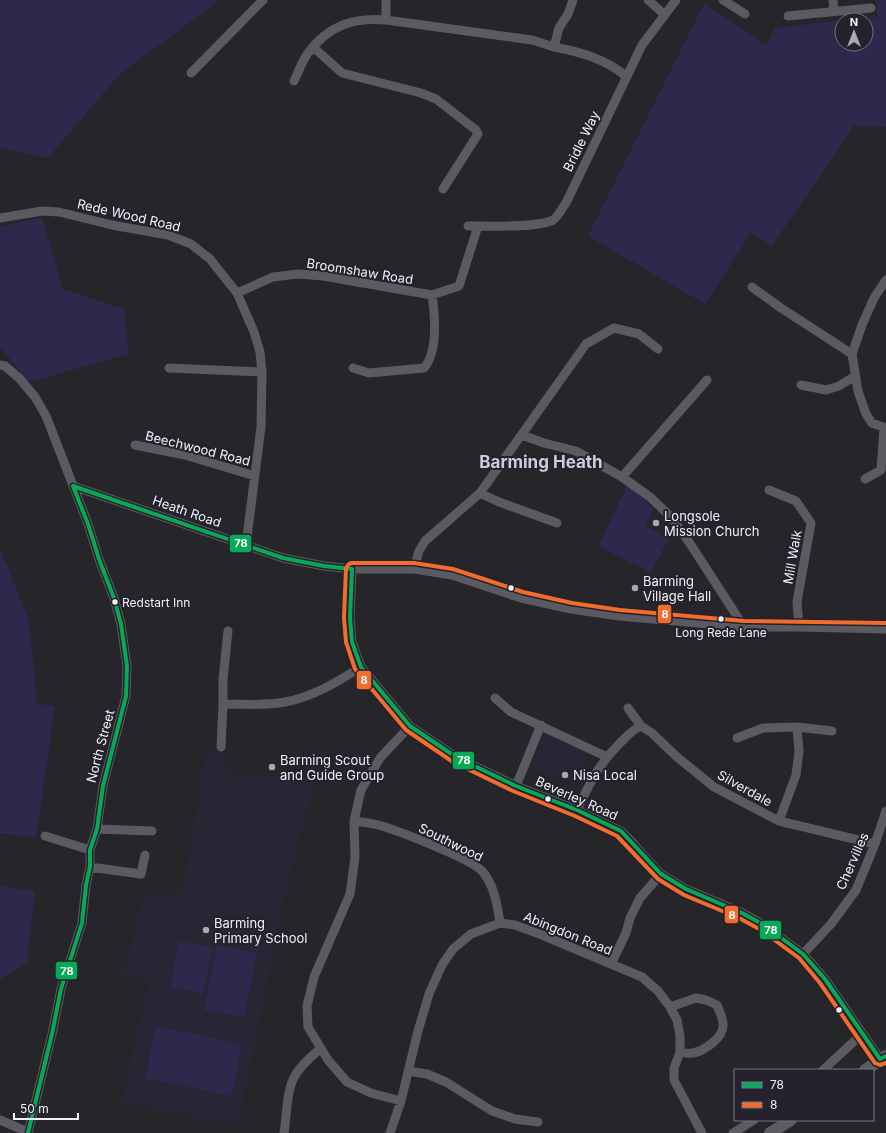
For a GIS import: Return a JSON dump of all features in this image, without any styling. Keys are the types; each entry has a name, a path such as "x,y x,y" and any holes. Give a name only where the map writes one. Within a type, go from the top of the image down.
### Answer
{"main road":[{"path":"866,1069 883,1058"},
{"path":"770,1133 789,1121"}],"street":[{"path":"191,73 264,0"},
{"path":"386,0 386,20"},
{"path":"554,47 559,28 568,14 573,0"},
{"path":"648,0 665,15"},
{"name":"Bridle Way","path":"468,226 545,224 554,219 566,203 598,140 626,76 642,45 676,0"},
{"path":"723,0 745,14"},
{"path":"833,0 834,11"},
{"path":"788,16 871,8"},
{"path":"294,81 307,54 326,34 340,25 354,21 370,20 386,20 532,40 554,47 583,53 615,67 626,76"},
{"path":"313,47 342,73 421,93 436,99 476,130 478,134 443,189"},
{"name":"Rede Wood Road","path":"0,218 42,211 59,212 112,225 168,235 190,244 210,259 237,293 254,332 260,352 262,372 261,427 246,545"},
{"name":"Broomshaw Road","path":"237,293 272,278 298,274 323,276 432,295 459,286 478,226"},
{"path":"865,479 881,470 885,428 872,423 866,414 858,391 852,354 862,325 874,298 886,280"},
{"path":"752,286 781,308 852,354"},
{"path":"353,368 369,373 424,368 429,362 431,354 434,325 432,295"},
{"path":"414,569 419,551 425,541 480,493 586,344 614,328 639,334 658,349"},
{"name":"North Street","path":"0,365 5,366 20,379 35,398 46,416 88,524 100,562 114,598 121,624 127,666 126,696 103,786 97,828 90,850 90,867 86,885 82,923 61,989 52,1034 28,1132"},
{"path":"169,368 262,372"},
{"path":"801,385 826,390 839,386 856,376"},
{"path":"622,477 707,380"},
{"path":"522,435 576,451 622,477 650,497 671,517 744,627"},
{"name":"Beechwood Road","path":"135,445 185,455 255,476"},
{"name":"Heath Road","path":"73,486 283,558 324,566 352,569 414,569 452,575 521,598 571,609 658,620 744,627 886,629"},
{"name":"Mill Walk","path":"769,490 796,501 811,523 797,602 799,627"},
{"path":"480,493 499,502 557,523"},
{"name":"Beverley Road","path":"352,569 350,618 352,642 361,668 410,726 456,757 516,786 577,810 620,831 661,874 686,889 764,925 803,954 825,979 862,1034 883,1058"},
{"path":"221,750 224,704 223,679 228,631"},
{"path":"224,704 285,702 325,689 361,668"},
{"path":"495,698 511,712 607,757"},
{"name":"Silverdale","path":"628,708 641,726 652,733 714,787 779,821 875,844"},
{"path":"516,786 540,725"},
{"path":"401,1101 371,1093 347,1082 320,1049 308,1027 307,1006 314,977 350,894 355,857 354,821 361,790 380,758 410,726"},
{"path":"577,810 592,778 607,757 632,730 641,726"},
{"path":"779,821 796,775 799,751 797,727"},
{"path":"737,738 763,728 797,727 832,731"},
{"name":"Chervilles","path":"803,954 831,924 856,890 875,844 886,811"},
{"name":"Southwood","path":"354,821 379,825 407,835 463,859 482,870 493,887 500,923"},
{"path":"97,828 152,831"},
{"path":"45,836 90,850"},
{"path":"90,867 142,874 144,855"},
{"path":"611,964 626,934 630,918 640,898 661,874"},
{"path":"390,1133 401,1101 418,1031 429,994 442,965 453,949 471,934 500,923"},
{"name":"Abingdon Road","path":"500,923 515,925 542,935 642,977 658,991 670,1007 678,1025 680,1036 680,1052 674,1068 674,1080 702,1133"},
{"path":"670,1007 696,998 706,1000 717,1005 722,1022 723,1027 718,1038 709,1046 693,1053 680,1052"},
{"path":"824,1069 862,1034"},
{"path":"284,1133 289,1095 295,1075 320,1049"},
{"path":"408,1071 427,1074 446,1082 492,1111 515,1119 538,1122"},
{"path":"0,1120 28,1132"},
{"path":"733,1133 752,1121"}],"shaded area":[{"path":"0,0 220,0 121,73 48,158 0,148"},
{"path":"876,0 886,0 886,127 854,126 772,246 751,233 705,304 588,236 704,4 766,45 775,28 834,21 834,52 874,52 874,17 877,17"},
{"path":"42,217 63,289 124,309 129,354 29,382 0,347 0,227"},
{"path":"628,484 653,509 645,526 669,538 651,573 598,546"},
{"path":"0,548 29,621 37,703 55,707 36,838 0,833"},
{"path":"545,732 590,751 575,785 530,766"},
{"name":"Barming Primary School","path":"206,750 223,753 225,768 231,771 315,783 286,891 238,1126 121,1103 149,980 77,966 79,962 125,971 142,898 183,890"},
{"path":"0,886 35,891 27,963 0,979"},
{"path":"179,941 213,948 203,994 170,987"},
{"path":"217,945 257,953 244,1018 204,1010"},
{"path":"156,1026 242,1044 232,1096 145,1078"}],"transit line":[{"name":"78","path":"73,486 283,558 324,566 352,569 350,618 352,642 361,667 410,726 456,757 516,786 577,810 621,831 661,874 686,889 742,913 764,925 803,954 825,979 880,1059 886,1056"},
{"name":"78","path":"28,1133 52,1034 61,989 82,923 86,885 90,867 90,850 97,829 103,786 126,696 127,666 121,624 114,598 73,486"},
{"name":"8","path":"886,623 744,621 620,610 572,603 523,592 453,569 414,563 351,563 346,568 344,618 346,642 355,669 406,730 453,762 513,791 575,816 617,836 658,879 684,895 739,918 761,930 799,958 820,983 875,1063 880,1065 886,1063"}],"place":[{"name":"Longsole Mission Church","path":"656,523"},
{"name":"Barming Village Hall","path":"635,588"},
{"name":"Redstart Inn","path":"115,602"},
{"name":"Long Rede Lane","path":"721,619"},
{"name":"Barming Scout and Guide Group","path":"272,767"},
{"name":"Nisa Local","path":"565,775"},
{"name":"Barming Primary School","path":"206,930"}],"district":[{"name":"Barming Heath","path":"541,462"}]}
